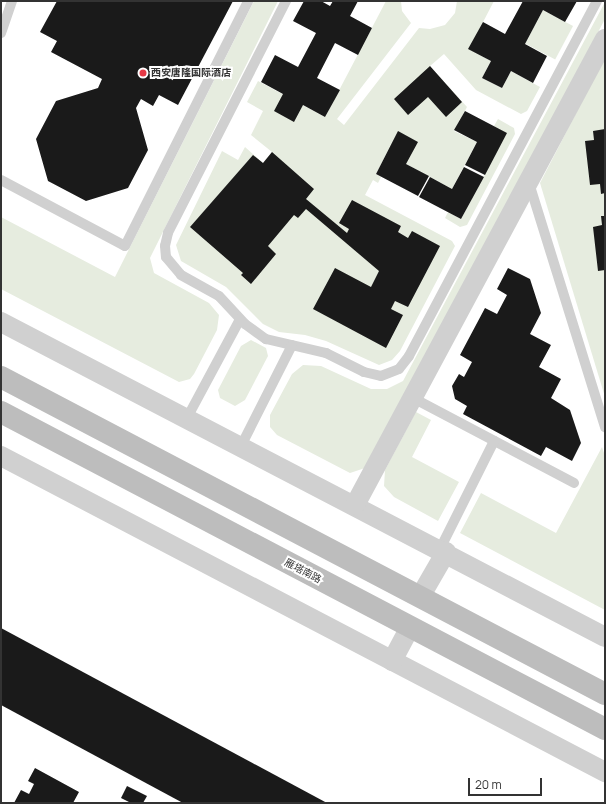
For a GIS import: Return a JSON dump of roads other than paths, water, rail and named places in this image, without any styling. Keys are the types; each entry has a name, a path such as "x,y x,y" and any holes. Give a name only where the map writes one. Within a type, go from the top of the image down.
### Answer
{"main road":[{"path":"1,377 605,694"},
{"name":"雁塔南路","path":"1,412 605,729"}],"street":[{"path":"355,505 605,38"},
{"path":"1,322 443,550 605,637"},
{"path":"1,456 605,772"},
{"path":"420,597 443,550"},
{"path":"392,661 410,627"}],"lane":[{"path":"1,33 12,1"},
{"path":"1,180 125,246 248,1"},
{"path":"286,1 168,233 165,246 166,257 181,275 219,296 240,319 266,339 326,353 376,376 390,374 404,365 597,1"},
{"path":"529,182 605,427"},
{"path":"187,418 240,319"},
{"path":"241,446 292,345"},
{"path":"413,398 574,483"},
{"path":"443,550 494,441"}],"place":[{"name":"西安唐隆国际酒店","path":"143,73"}]}
